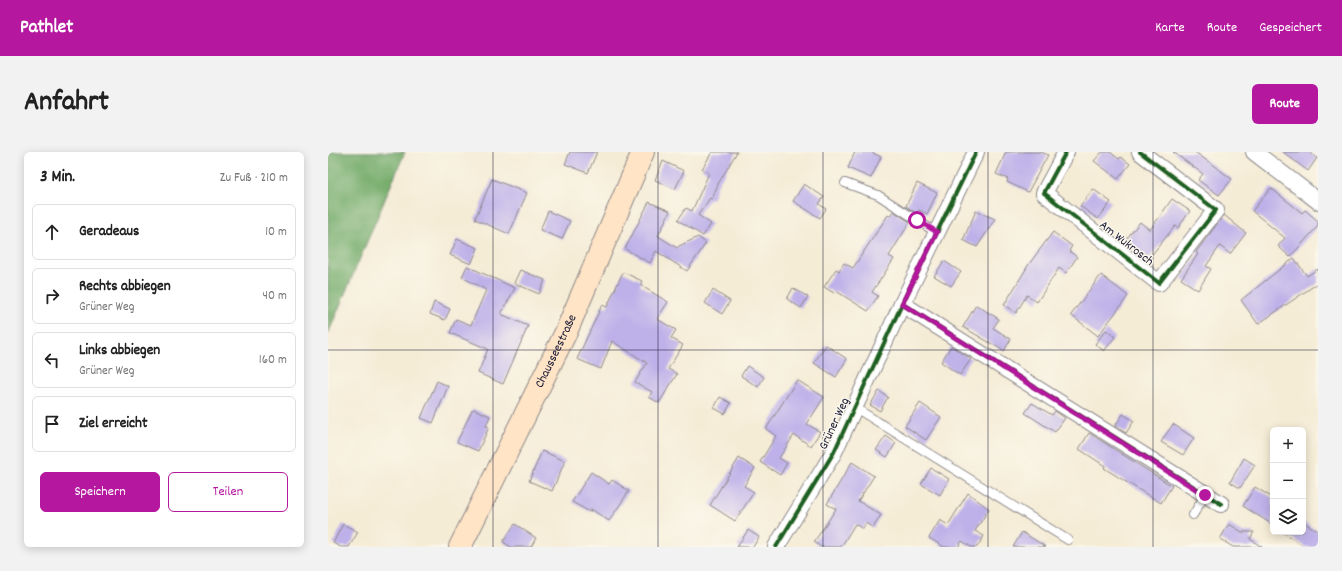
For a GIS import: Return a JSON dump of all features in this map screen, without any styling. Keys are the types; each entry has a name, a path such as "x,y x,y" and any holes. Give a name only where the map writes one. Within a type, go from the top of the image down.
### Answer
{"main road":[{"name":"Chausseestraße","path":"460,547 566,332 643,152"}],"street":[{"name":"Grüner Weg","path":"776,547 834,452 902,304 976,152"},
{"name":"Am Wukrosch","path":"1066,152 1044,193 1160,283 1216,210 1140,152"},
{"path":"1254,152 1318,201"},
{"path":"902,304 1221,504"}],"lane":[{"path":"845,183 878,195 937,232"},
{"path":"854,407 1068,540"},
{"path":"1193,515 1205,495"}],"green space":[{"path":"328,152 405,152 328,334"}],"building":[{"path":"570,152 597,152 588,173 565,164"},
{"path":"712,152 737,152 718,184 712,199 710,198 698,215 711,224 703,236 678,220 686,208 692,211 709,173 702,169"},
{"path":"855,152 871,152 881,157 871,178 848,168"},
{"path":"1006,152 1041,152 1048,155 1028,192 1007,182 1008,179 996,174"},
{"path":"1102,152 1110,152 1119,159 1121,157 1130,164 1118,179 1094,161"},
{"path":"1173,152 1195,152 1232,179 1219,195 1198,180 1203,174"},
{"path":"1283,152 1309,152 1317,158 1308,171"},
{"path":"663,161 684,171 675,189 655,180"},
{"path":"492,179 527,193 509,234 475,219"},
{"path":"917,183 937,193 927,214 919,210 916,213 906,206"},
{"path":"804,184 824,197 819,204 826,209 820,218 793,201"},
{"path":"1271,188 1302,213 1305,210 1318,221 1318,226 1290,257 1278,246 1285,238 1252,211"},
{"path":"1093,189 1111,202 1098,219 1080,206"},
{"path":"1172,199 1190,211 1178,228 1175,226 1149,258 1126,239 1140,222 1150,230"},
{"path":"649,202 670,211 658,236 677,248 698,237 706,243 687,271 656,251 650,263 625,249"},
{"path":"548,211 570,221 562,239 540,230"},
{"path":"893,211 910,222 889,256 894,259 872,292 878,296 868,311 836,291 834,293 824,287 836,269 839,271 844,263 853,268 888,215 890,216"},
{"path":"976,211 995,219 977,247 963,240"},
{"path":"1224,215 1246,233 1230,254 1220,246 1206,266 1211,269 1198,290 1181,279 1198,254 1196,252"},
{"path":"1053,232 1072,246 1069,251 1077,257 1066,273 1059,268 1037,302 1027,295 1016,313 1004,305 1029,264"},
{"path":"457,239 478,248 471,264 450,255"},
{"path":"1294,258 1307,276 1318,269 1318,283 1258,324 1241,300"},
{"path":"944,261 961,272 951,286 934,276"},
{"path":"467,266 515,288 501,314 528,326 503,384 478,373 488,349 450,333 456,319 471,325 486,290 462,277"},
{"path":"520,270 545,280 539,294 514,283"},
{"path":"623,272 642,281 640,285 668,302 657,319 676,330 671,338 683,345 668,369 677,374 659,403 649,397 652,392 635,382 647,363 612,341 601,369 577,359 602,305 607,307"},
{"path":"1101,275 1128,296 1098,336 1071,315"},
{"path":"793,288 808,297 801,308 787,299"},
{"path":"713,290 730,301 722,314 705,303"},
{"path":"434,302 450,309 445,320 430,314"},
{"path":"976,305 999,319 993,328 1011,339 1004,351 963,327"},
{"path":"1106,330 1115,337 1104,351 1095,344"},
{"path":"826,345 847,359 836,377 814,363"},
{"path":"951,346 971,359 960,375 941,362"},
{"path":"747,366 764,377 758,387 741,376"},
{"path":"797,380 824,397 807,424 820,432 811,446 794,435 779,458 787,463 780,475 760,462 776,436 766,429"},
{"path":"437,381 448,386 433,423 421,418"},
{"path":"879,391 888,397 880,411 870,405"},
{"path":"720,397 731,403 725,414 714,408"},
{"path":"920,403 941,417 926,440 905,426"},
{"path":"1032,403 1052,415 1055,411 1065,418 1055,432 1025,413"},
{"path":"474,409 490,416 486,426 489,427 478,451 457,442 472,410"},
{"path":"1123,414 1134,421 1126,433 1115,426"},
{"path":"1173,424 1194,438 1183,455 1161,442"},
{"path":"1089,433 1172,486 1161,503 1104,468 1105,466 1079,449"},
{"path":"886,436 896,443 887,457 876,450"},
{"path":"542,451 565,461 552,491 529,481"},
{"path":"739,458 755,468 744,486 754,492 735,521 710,505"},
{"path":"1244,458 1255,465 1240,488 1230,482"},
{"path":"852,462 874,476 858,501 881,515 873,528 866,523 863,529 855,524 841,547 821,547 814,542 836,509 827,504"},
{"path":"931,468 949,479 940,495 921,484"},
{"path":"591,472 609,484 612,480 629,491 609,521 591,509 590,512 572,502"},
{"path":"1255,487 1270,496 1270,523 1243,506"},
{"path":"968,493 989,509 975,531 984,536 977,547 971,547 962,541 958,547 944,547 929,538 940,520 948,525"},
{"path":"343,524 358,532 349,547 341,547 333,543"},
{"path":"515,524 536,538 531,547 511,547 503,542"},
{"path":"1229,524 1242,532 1254,532 1250,539 1262,547 1233,547 1220,539"},
{"path":"1306,524 1318,531 1318,547 1306,547 1287,535 1306,535"},
{"path":"748,530 759,537 753,547 737,547"},
{"path":"1022,532 1046,547 1013,547"}],"cycle path":[{"path":"776,547 834,452 902,304 976,152"},
{"path":"1066,152 1044,193 1159,283 1216,210 1140,152"},
{"path":"902,304 1221,504"}],"route":[{"path":"917,220 937,232 902,304 1205,495"}]}
